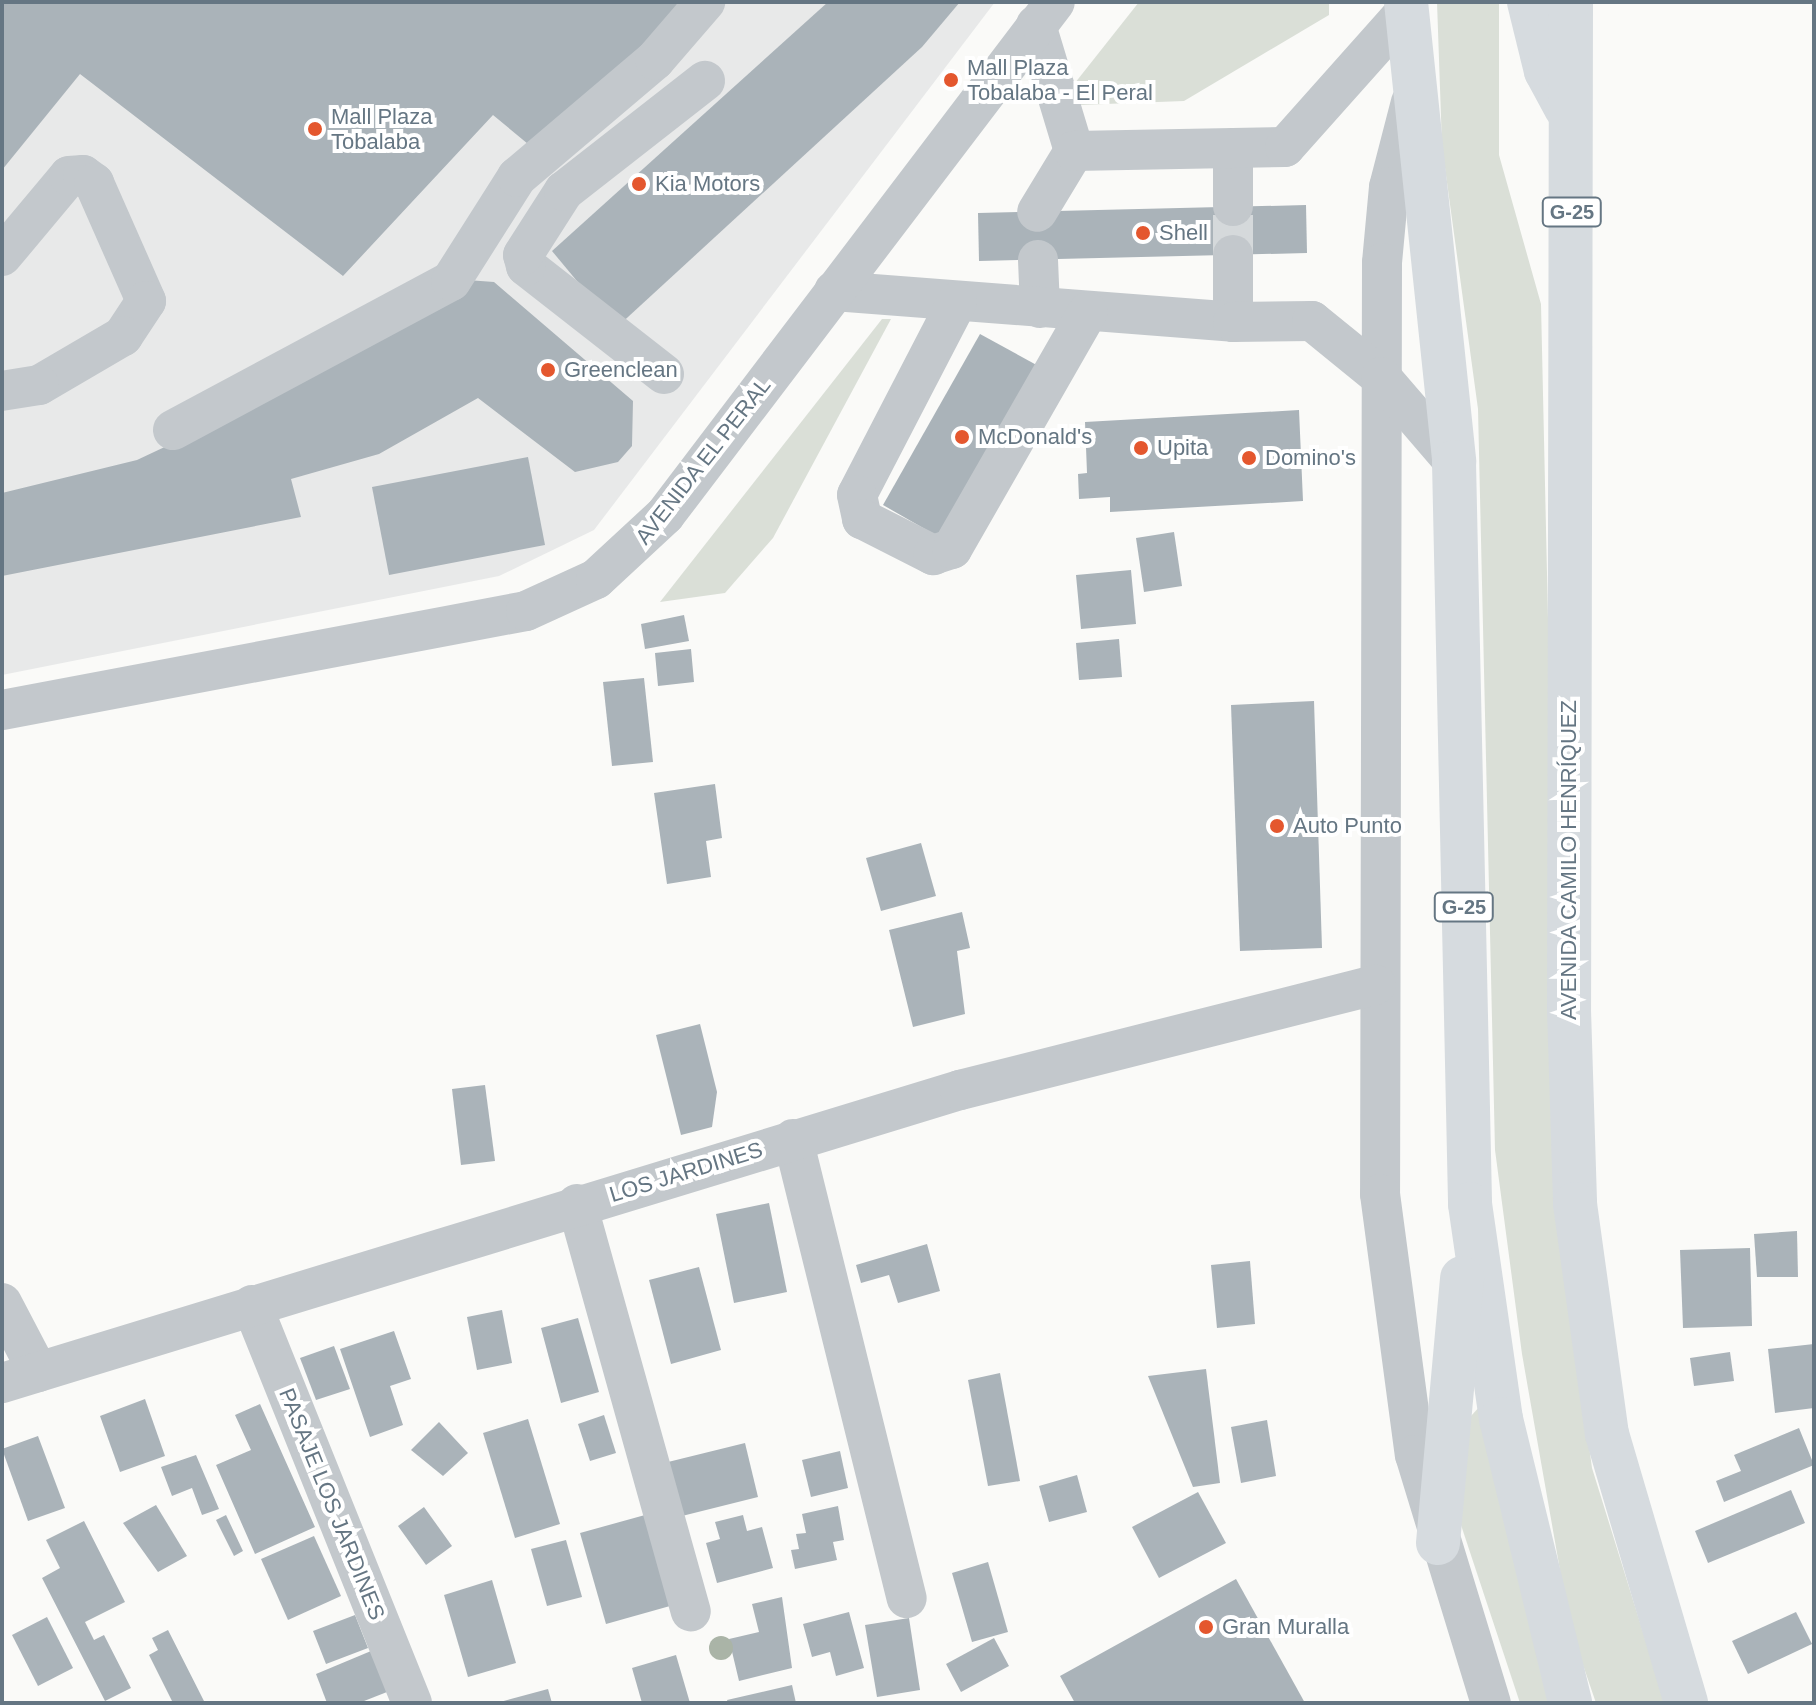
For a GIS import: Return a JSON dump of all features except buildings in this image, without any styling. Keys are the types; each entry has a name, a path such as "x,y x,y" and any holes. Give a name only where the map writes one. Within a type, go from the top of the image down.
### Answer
{"main road":[{"path":"1529,2 1546,71 1572,117"},
{"name":"AVENIDA CAMILO HENRÍQUEZ","path":"1571,2 1569,1024 1575,1204 1607,1434 1686,1703"},
{"name":"G-25","path":"1406,7 1411,102 1454,462 1470,1204 1507,1450 1570,1703"},
{"path":"1438,1543 1470,1204"}],"street":[{"path":"173,430 451,281 517,177 655,60 705,2"},
{"path":"1074,151 1285,147 1406,7"},
{"path":"1037,212 1074,151 1046,14"},
{"name":"AVENIDA EL PERAL","path":"2,710 526,611 563,598 645,539 1046,14"},
{"path":"664,374 526,266 525,243 564,191 705,81"},
{"path":"1411,102 1389,187 1381,377 1376,985 1385,1267 1407,1412 1438,1543 1491,1703"},
{"path":"1233,148 1233,206"},
{"path":"2,256 69,176 83,175 94,183 146,301 123,336 39,385 2,391"},
{"path":"494,215 525,243"},
{"path":"1233,255 1233,322"},
{"path":"1038,260 1040,308"},
{"path":"834,291 1233,322 1312,321 1381,377 1454,462"},
{"path":"957,302 857,495 862,519 933,555 952,549 1088,312"},
{"name":"LOS JARDINES","path":"20,1378 793,1139 1376,985"},
{"path":"793,1139 907,1598"},
{"path":"577,1204 691,1611"},
{"path":"2,1303 20,1378"},
{"name":"PASAJE LOS JARDINES","path":"252,1305 412,1703"}],"shaded area":[{"path":"2,2 995,2 594,530 499,576 2,675"},
{"path":"1139,2 1329,2 1329,15 1184,101 1079,105 1071,88"},
{"path":"1437,2 1499,2 1499,155 1541,304 1562,1247 1592,1468 1665,1703 1596,1703 1570,1627 1522,1354 1495,1150 1478,409 1442,146"},
{"path":"882,319 891,319 773,538 725,593 660,602"},
{"path":"1481,1405 1554,1703 1520,1703 1458,1516 1461,1427"}],"tunnel":[{"path":"1233,206 1233,255"}],"place":[{"name":"Mall Plaza Tobalaba - El Peral","path":"951,80"},
{"name":"Mall Plaza Tobalaba","path":"315,129"},
{"name":"Kia Motors","path":"639,184"},
{"name":"Shell","path":"1143,233"},
{"name":"Greenclean","path":"548,370"},
{"name":"McDonald's","path":"962,437"},
{"name":"Upita","path":"1141,448"},
{"name":"Domino's","path":"1249,458"},
{"name":"Auto Punto","path":"1277,826"},
{"name":"Gran Muralla","path":"1206,1627"}]}
